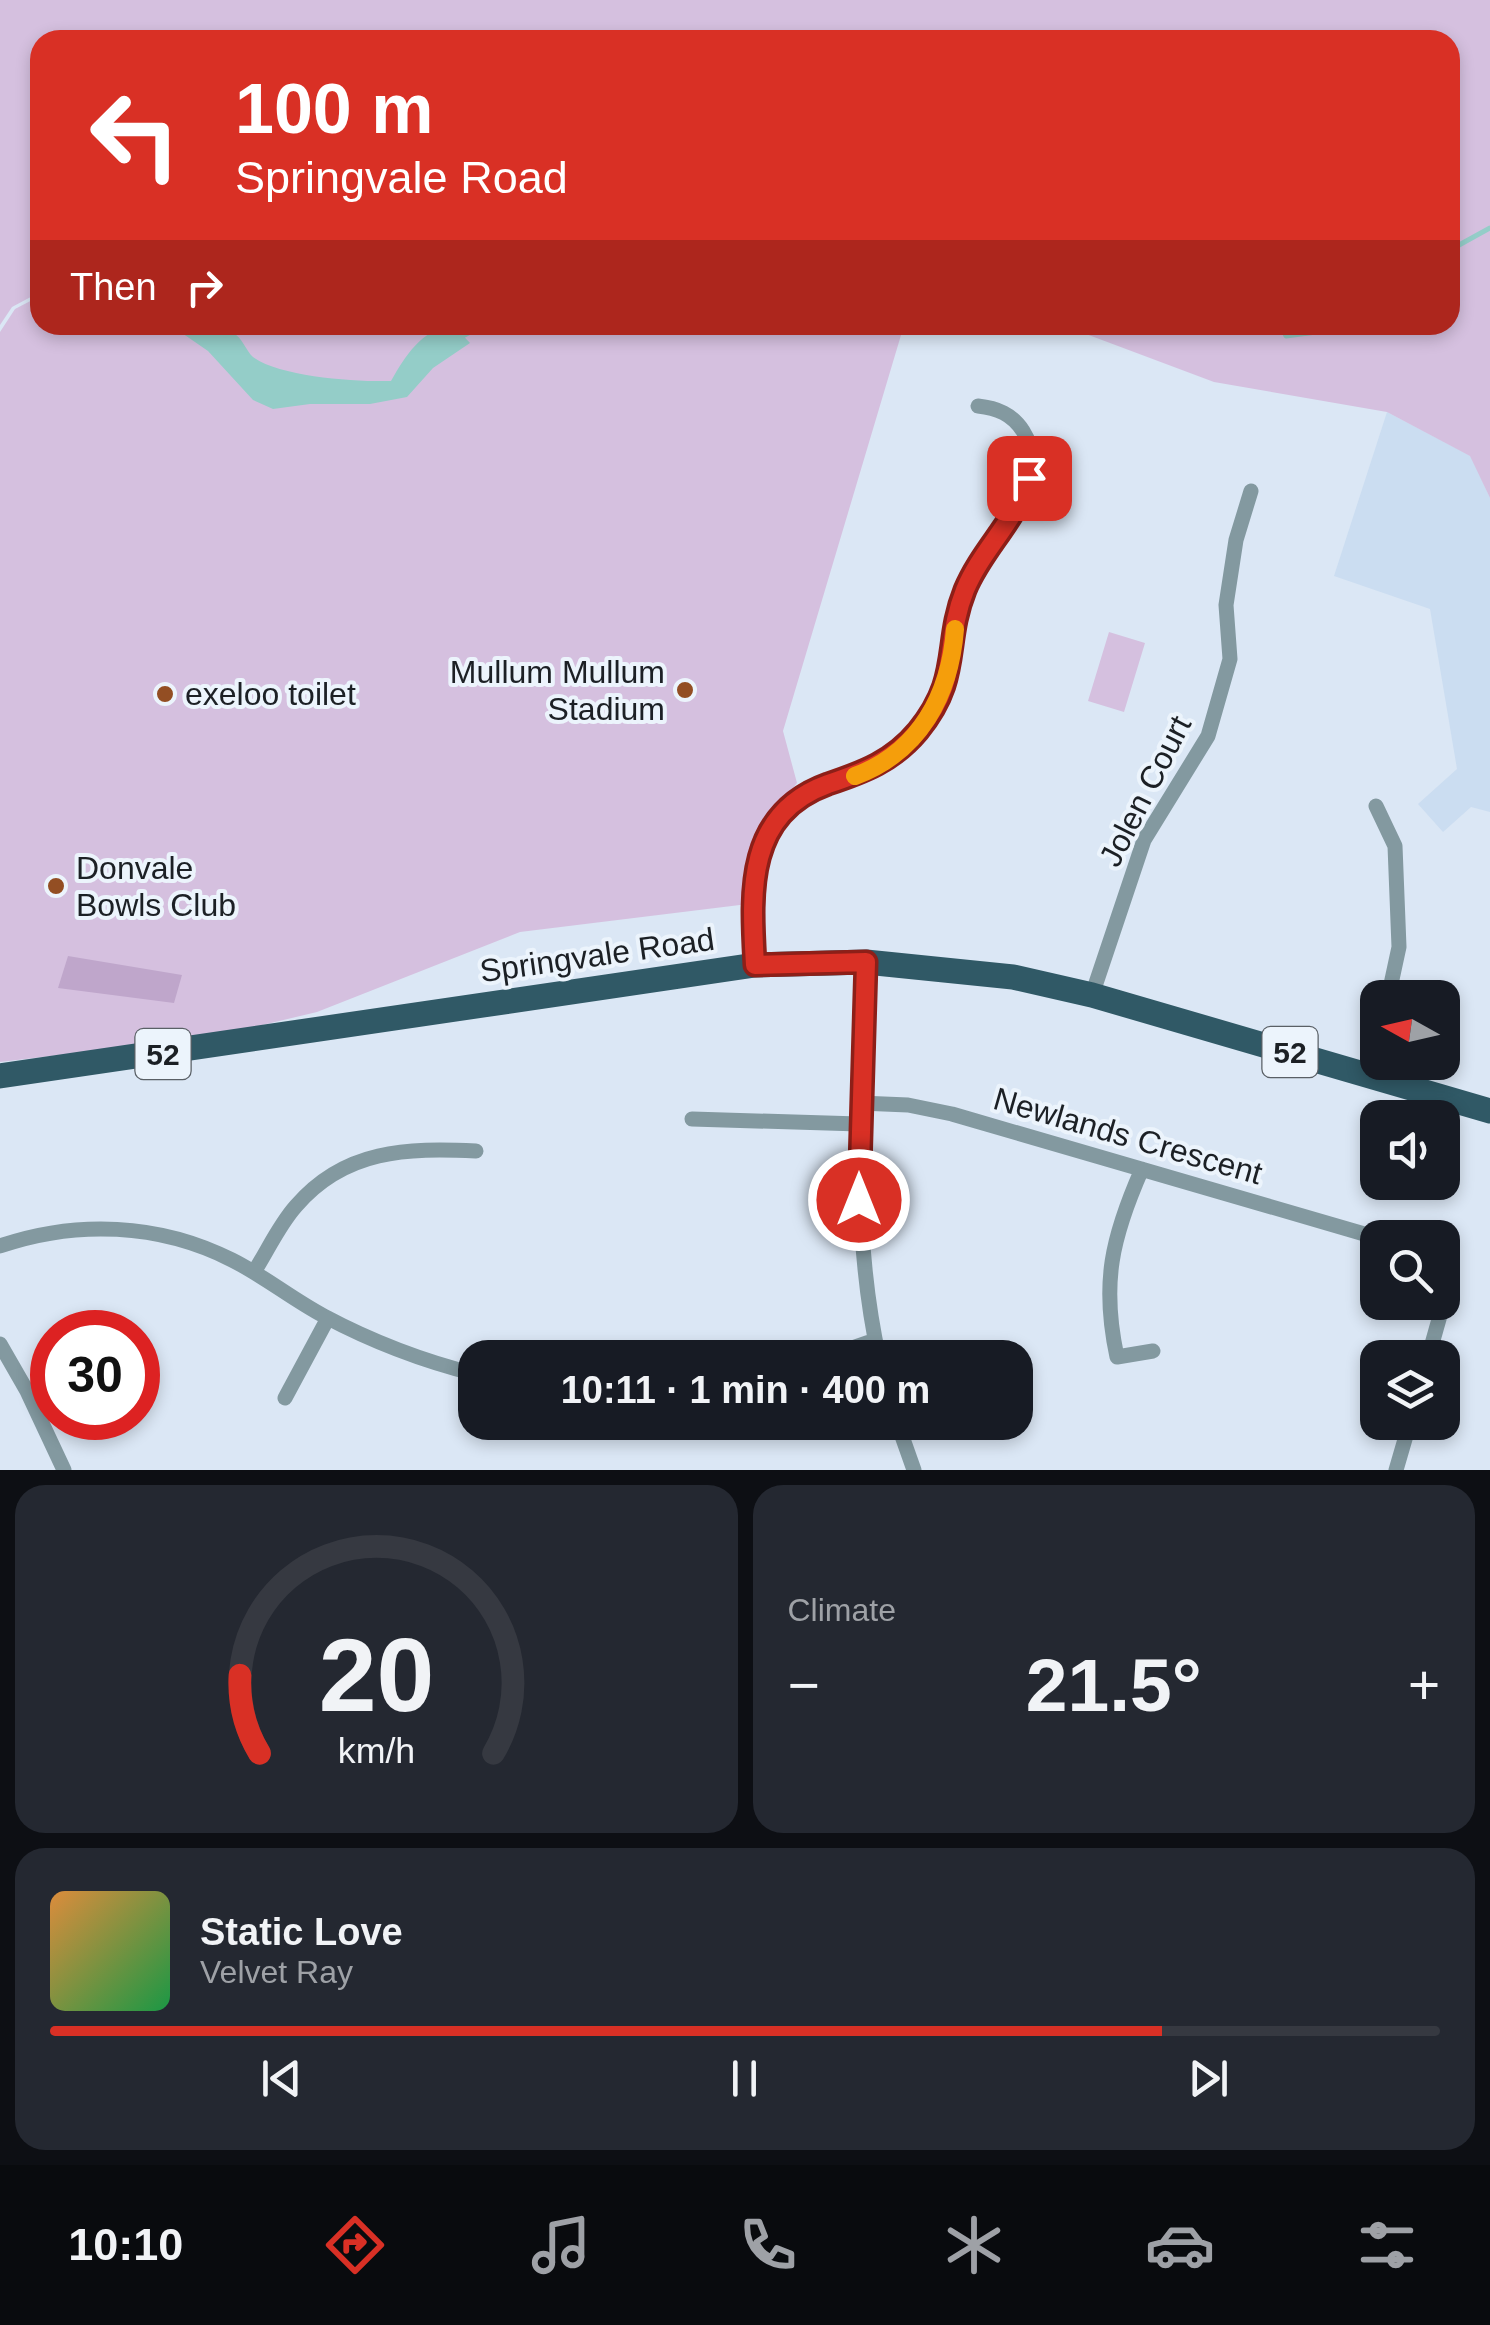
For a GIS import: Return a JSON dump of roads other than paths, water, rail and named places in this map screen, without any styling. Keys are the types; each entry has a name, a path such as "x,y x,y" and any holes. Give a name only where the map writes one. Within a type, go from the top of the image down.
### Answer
{"main road":[{"name":"Springvale Road","path":"0,1076 755,965 866,962 1001,975 1092,995 1360,1072"},
{"name":"Springvale Road","path":"1387,1080 1490,1111"}],"street":[{"path":"755,965 752,880 768,837 802,798 875,768 904,748 926,722 938,704 950,672 956,621 970,580 1010,523 1026,490 1032,464 1028,440 1005,413 978,406"},
{"name":"Jolen Court","path":"1092,995 1144,840 1208,736 1230,658 1226,605 1236,540 1251,492"},
{"path":"1376,806 1395,846 1399,947 1392,980"},
{"path":"866,962 859,1124 862,1246 875,1340"},
{"name":"Newlands Crescent","path":"860,1103 952,1114 1360,1233"},
{"path":"692,1119 859,1124"},
{"path":"254,1272 297,1205 340,1170 366,1157 395,1152 476,1150"},
{"path":"1142,1170 1115,1238 1109,1273 1109,1315 1117,1357 1153,1351"},
{"path":"0,1246 66,1230 125,1229 188,1242 254,1272 328,1318 394,1348 458,1369"},
{"path":"285,1398 328,1318"},
{"path":"1,1346 64,1470"},
{"path":"903,1440 914,1470"},
{"path":"1396,1470 1405,1440"}],"waterway":[{"path":"1460,244 1490,228"},
{"path":"459,338 465,335"},
{"path":"1286,335 1294,335"}],"place":[{"name":"Mullum Mullum Stadium","path":"685,690"},
{"name":"exeloo toilet","path":"165,694"},
{"name":"Donvale Bowls Club","path":"56,886"}]}
